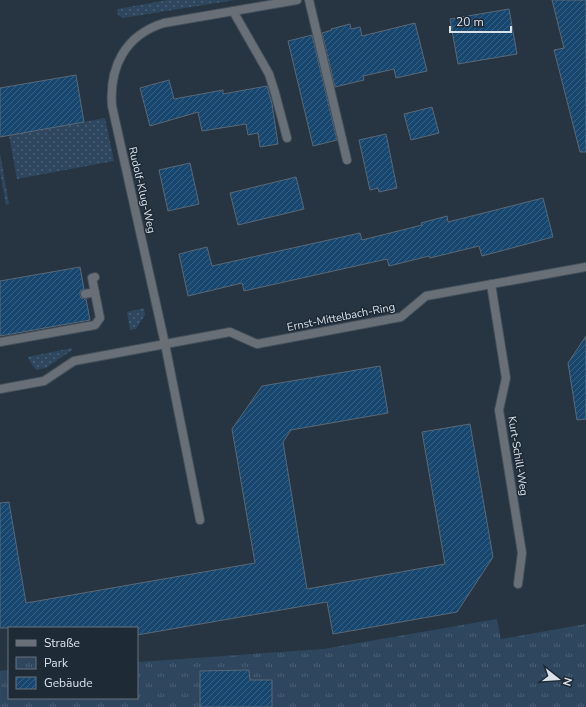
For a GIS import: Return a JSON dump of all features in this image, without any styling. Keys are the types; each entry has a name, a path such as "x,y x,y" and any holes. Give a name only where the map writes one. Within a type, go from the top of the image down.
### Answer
{"street":[{"path":"287,138 269,74 233,11 297,0"},
{"path":"308,0 347,160"},
{"name":"Rudolf-Klug-Weg","path":"165,344 112,106 111,95 116,68 122,53 130,43 152,27 164,23 233,11"},
{"name":"Ernst-Mittelbach-Ring","path":"0,389 44,381 74,361 230,332 257,344 401,318 426,296 586,267"},
{"path":"0,342 95,325 100,318 92,278 95,277"},
{"name":"Kurt-Schill-Weg","path":"491,284 506,378 499,410 522,553 518,584"},
{"path":"85,294 95,292"},
{"path":"165,344 200,520"}],"green space":[{"path":"168,0 235,0 123,18 118,15 117,9"},
{"path":"105,118 114,161 17,179 9,135"},
{"path":"0,153 9,204 6,205 0,172"},
{"path":"144,308 145,315 136,329 130,330 127,312"},
{"path":"72,348 72,350 46,368 36,370 27,357"},
{"path":"497,619 501,639 586,624 586,707 0,707 0,671 8,670 8,699 138,699 138,662 323,649"}],"building":[{"path":"552,0 586,0 586,152 580,152 554,50 564,48"},
{"path":"509,9 517,54 458,64 450,19"},
{"path":"415,23 427,71 396,78 394,69 363,76 364,80 335,87 322,33 350,24 351,29 360,27 362,36"},
{"path":"312,35 337,140 313,146 288,41"},
{"path":"76,75 84,122 0,137 0,88"},
{"path":"169,80 174,99 223,90 223,94 267,86 272,104 278,144 260,147 258,133 248,135 246,124 202,131 198,112 150,126 140,88"},
{"path":"432,107 439,133 411,140 404,114"},
{"path":"386,134 397,188 379,192 378,188 370,190 359,140"},
{"path":"190,163 199,204 168,211 159,170"},
{"path":"296,177 304,209 238,225 230,193"},
{"path":"543,198 553,237 482,256 479,246 389,266 387,259 244,291 242,283 188,296 179,254 207,247 212,266 360,233 362,240 422,225 421,223 447,216 448,222"},
{"path":"80,267 84,289 81,290 80,295 81,298 86,299 90,320 0,336 0,281"},
{"path":"586,336 586,419 577,420 568,363"},
{"path":"380,366 388,413 291,430 283,442 307,589 445,564 422,432 470,424 493,557 457,612 333,634 327,602 138,635 138,627 0,628 0,503 9,502 26,603 255,563 232,429 262,386"},
{"path":"249,670 250,680 272,680 272,707 200,707 200,671"}]}
